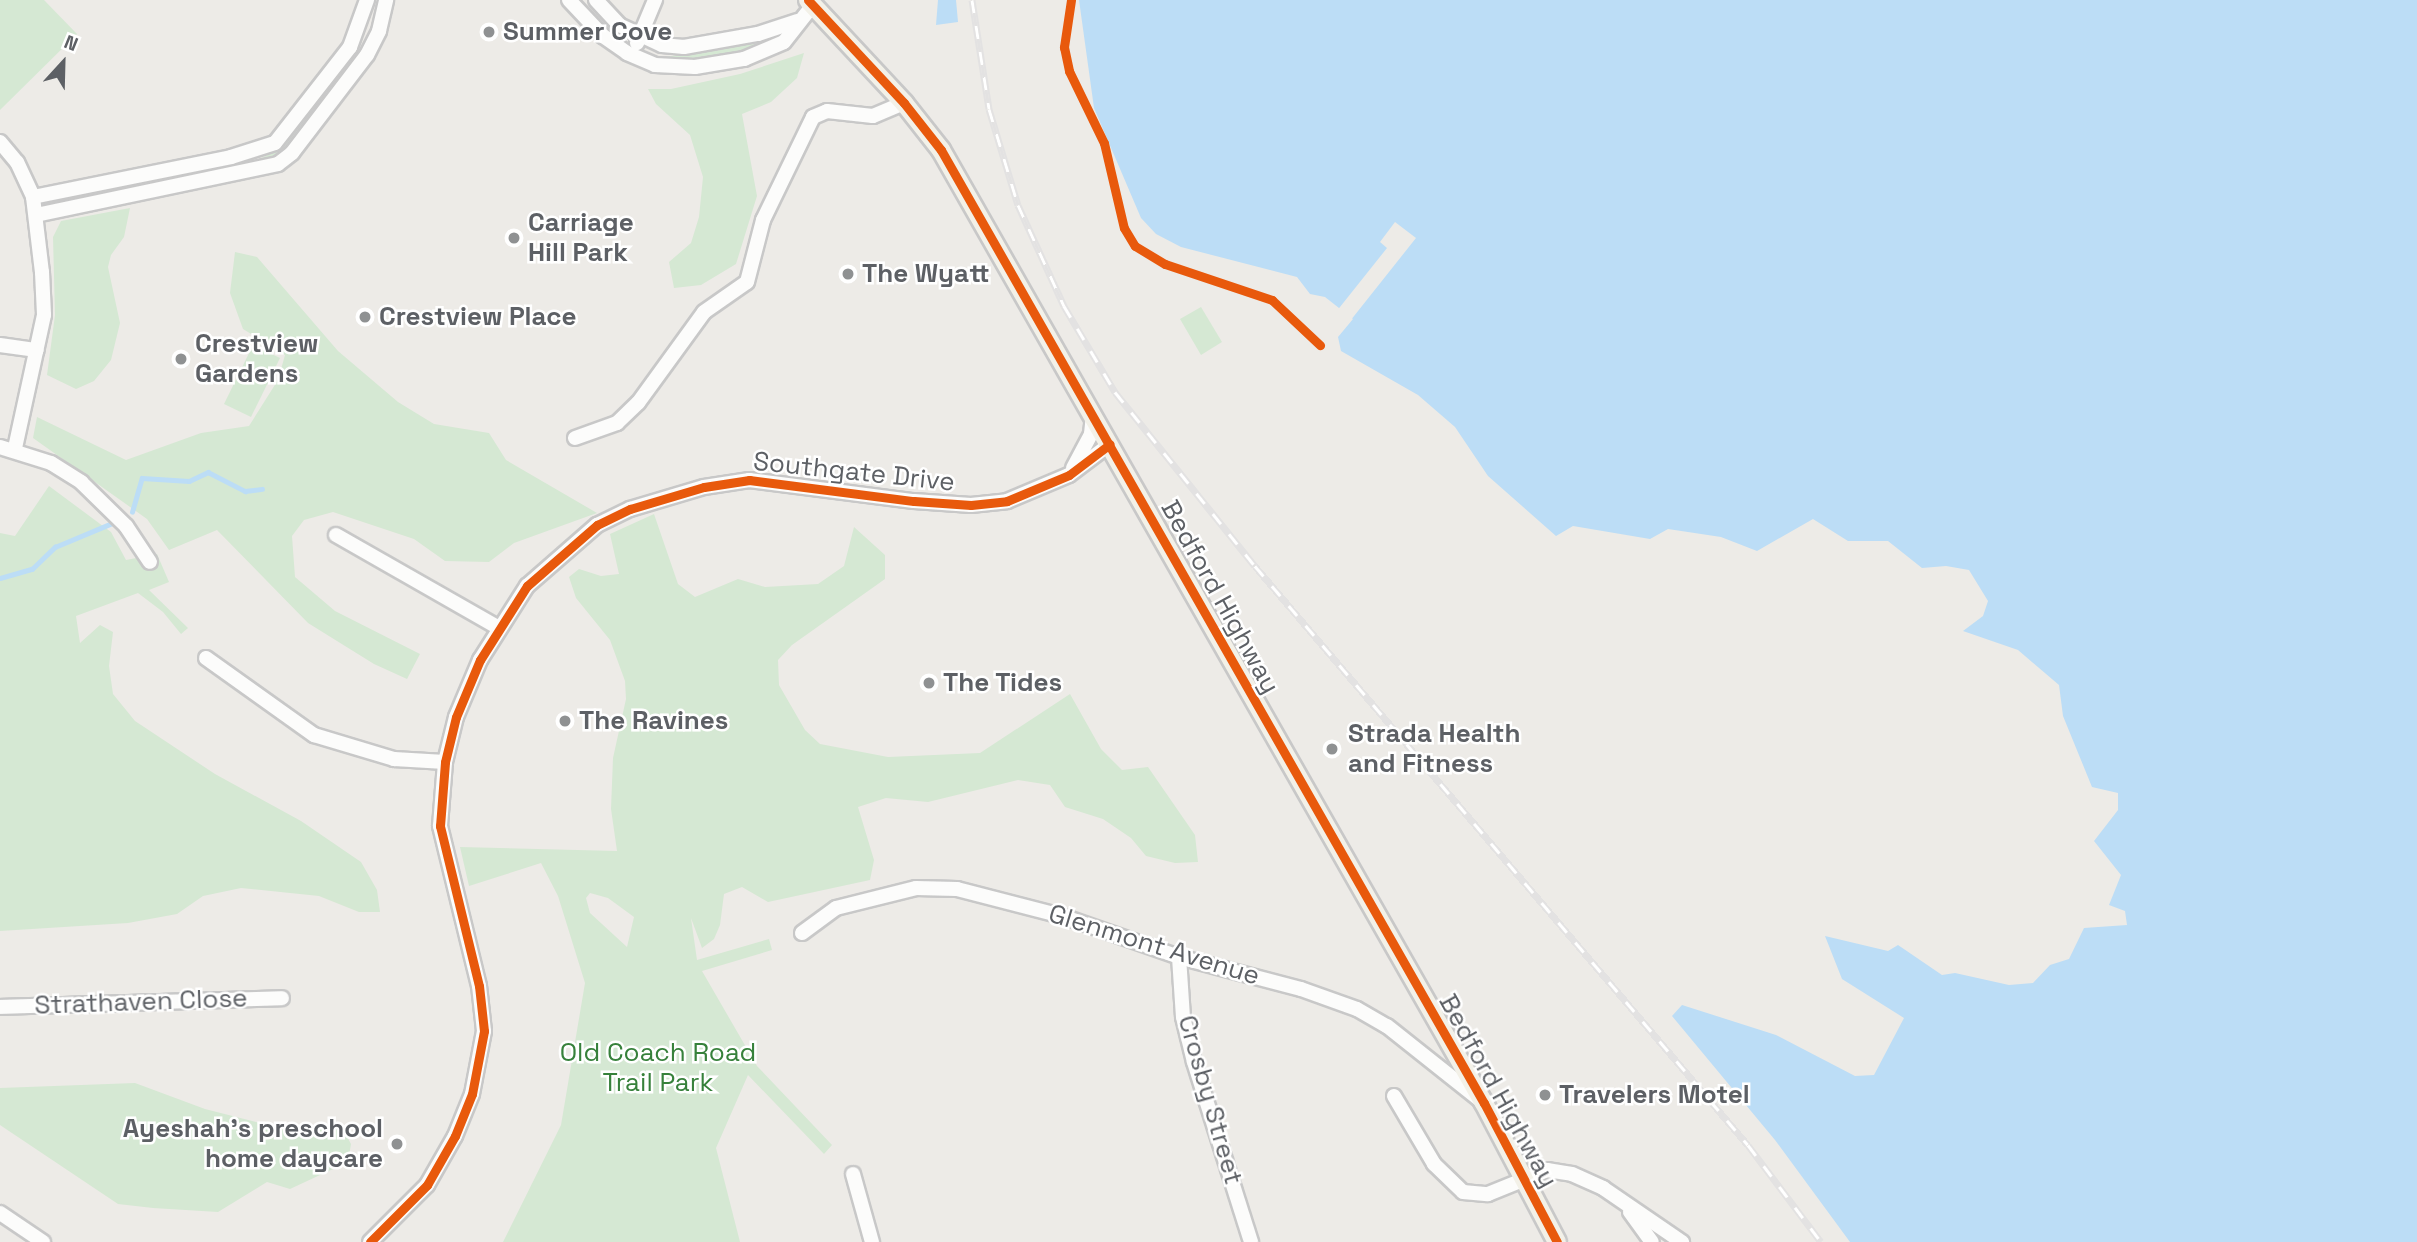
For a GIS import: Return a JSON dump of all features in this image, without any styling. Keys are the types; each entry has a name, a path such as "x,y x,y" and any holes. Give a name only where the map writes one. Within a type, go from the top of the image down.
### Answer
{"main road":[{"name":"Bedford Highway","path":"810,3 904,103 941,150 1484,1103 1557,1242"}],"street":[{"path":"33,197 231,157 275,143 350,47 367,0"},
{"path":"36,215 278,164 292,153 367,55 379,31 386,0"},
{"path":"569,0 603,36 627,53 654,65 695,67 744,59 784,42 810,3"},
{"path":"596,0 619,25 643,36 684,47 758,34 797,21"},
{"path":"627,53 643,36 654,0"},
{"path":"575,438 617,423 638,403 704,312 747,282 763,220 813,117 827,111 873,116 904,103"},
{"path":"0,142 17,162 33,197 44,315 37,350 7,447 81,482 126,526 150,562"},
{"path":"0,345 37,350"},
{"path":"1069,475 1085,449 1093,416"},
{"name":"Southgate Drive","path":"370,1242 427,1185 455,1136 481,1058 484,1031 479,986 440,826 445,762 456,717 497,627 527,586 597,525 680,493 749,480 971,505 1007,501 1069,475 1110,444"},
{"path":"336,535 497,627"},
{"path":"206,658 314,735 394,758 445,762"},
{"name":"Glenmont Avenue","path":"802,933 835,908 916,888 957,889 1065,916 1179,957 1301,989 1357,1009 1387,1026 1484,1103"},
{"name":"Crosby Street","path":"1179,957 1183,1017 1251,1242"},
{"name":"Strathaven Close","path":"0,1007 282,998"},
{"path":"1394,1096 1434,1164 1457,1189 1482,1195 1546,1170 1572,1174 1603,1188 1627,1208 1682,1242"},
{"path":"853,1174 872,1242"},
{"path":"1627,1208 1652,1242"},
{"path":"0,1213 43,1242"}],"green space":[{"path":"0,0 44,0 77,34 0,110"},
{"path":"785,30 767,45 702,60 655,58 720,50"},
{"path":"365,43 286,150 272,159 248,164 270,154 291,136"},
{"path":"804,53 797,78 771,102 742,114 757,196 736,264 701,285 674,288 669,262 691,243 699,217 703,177 690,135 656,104 648,89 671,89 740,74"},
{"path":"215,167 207,174 49,206 51,201"},
{"path":"130,208 124,237 111,255 108,267 120,323 111,360 94,381 76,389 47,375 55,315 53,237 61,221"},
{"path":"235,252 257,257 338,351 398,402 434,424 489,433 506,460 597,513 514,543 489,562 445,561 414,539 333,512 304,520 292,536 295,577 335,611 420,654 407,679 374,664 308,623 217,530 169,550 147,519 33,438 37,417 126,460 201,433 249,426 278,380 285,355 243,329 230,293"},
{"path":"1201,307 1222,342 1201,355 1180,319"},
{"path":"253,345 280,358 251,417 224,404"},
{"path":"49,486 111,532 126,560 157,554 169,582 149,590 188,628 181,634 163,612 138,593 76,616 80,643 100,625 113,632 109,666 113,694 135,721 215,774 301,821 361,862 377,890 380,912 359,912 319,896 241,888 203,896 177,914 128,923 0,931 0,533 15,536"},
{"name":"Old Coach Road Trail Park","path":"654,514 678,584 695,597 738,579 765,587 818,584 844,566 854,527 885,555 885,579 792,645 778,660 779,685 805,730 820,744 888,757 980,753 1070,694 1101,749 1122,770 1148,767 1195,835 1198,862 1175,863 1146,856 1131,838 1103,819 1065,807 1050,785 1018,780 928,802 886,798 858,807 874,860 870,880 768,902 742,887 724,894 720,925 714,939 702,948 691,918 697,960 769,939 772,950 702,971 757,1066 832,1145 824,1154 748,1075 716,1148 740,1242 503,1242 561,1125 585,983 558,896 541,863 469,886 460,847 617,851 611,809 613,758 626,699 625,681 610,640 576,598 569,577 579,569 601,576 619,574 610,534","holes":["590,893 608,898 634,917 627,947 590,913 586,898"]},
{"path":"135,1083 205,1109 300,1133 339,1122 351,1144 348,1162 290,1189 267,1182 218,1212 153,1208 118,1204 0,1125 0,1088"}],"water":[{"path":"938,0 956,0 958,22 936,25"},
{"path":"1079,0 2417,0 2417,1242 1850,1242 1775,1140 1672,1016 1682,1005 1776,1035 1855,1076 1874,1075 1904,1018 1842,979 1825,936 1888,951 1898,945 1942,975 1955,973 2009,985 2033,983 2050,965 2069,959 2084,928 2127,925 2125,911 2109,905 2121,875 2094,841 2118,810 2118,793 2092,787 2063,716 2059,685 2018,650 1963,631 1983,616 1988,601 1969,570 1946,566 1922,568 1888,541 1848,541 1813,519 1757,551 1721,537 1668,529 1650,539 1573,526 1556,536 1488,476 1455,427 1418,395 1341,351 1338,337 1353,319 1325,297 1310,294 1297,277 1181,247 1156,234 1141,218 1094,108"}],"pier":[{"path":"1395,222 1416,238 1335,340 1348,320 1336,312 1387,248 1380,242"}],"waterway":[{"path":"132,512 142,478 189,481 208,472 245,491 262,489"},
{"path":"0,578 32,569 55,547 110,524"}],"railway":[{"path":"972,0 989,109 1018,205 1064,306 1115,392 1255,566 1748,1145 1821,1242"}],"cycle path":[{"path":"808,0 904,103 941,150 1484,1103 1557,1242"},
{"path":"1071,0 1064,47 1069,71 1104,143 1124,228 1135,246 1165,264 1272,300 1320,345"},
{"path":"370,1242 427,1185 455,1136 472,1094 484,1031 479,986 440,826 445,762 456,717 480,660 527,586 597,525 630,509 704,487 749,480 914,501 971,505 1007,501 1069,475 1110,444"}],"place":[{"name":"Summer Cove","path":"489,32"},
{"name":"Carriage Hill Park","path":"514,238"},
{"name":"The Wyatt","path":"848,274"},
{"name":"Crestview Place","path":"365,317"},
{"name":"Crestview Gardens","path":"181,359"},
{"name":"The Tides","path":"929,683"},
{"name":"The Ravines","path":"565,721"},
{"name":"Strada Health and Fitness","path":"1332,749"},
{"name":"Travelers Motel","path":"1545,1095"},
{"name":"Ayeshah's preschool home daycare","path":"397,1144"}]}
